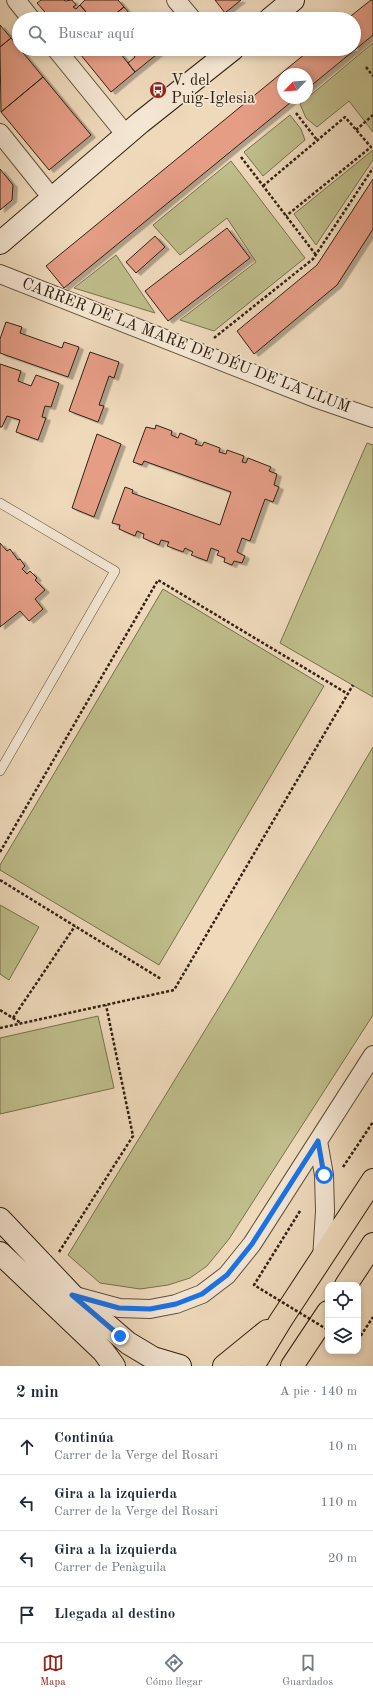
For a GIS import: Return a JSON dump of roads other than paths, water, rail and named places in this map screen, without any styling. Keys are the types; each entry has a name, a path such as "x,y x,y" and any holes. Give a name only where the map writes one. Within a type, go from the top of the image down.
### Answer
{"main road":[{"path":"253,1366 280,1320 322,1259 373,1180"},
{"path":"348,1282 373,1244"},
{"path":"292,1366 325,1316"},
{"path":"224,1366 280,1320"}],"street":[{"path":"16,0 25,12"},
{"path":"176,0 186,12"},
{"path":"279,12 294,0"},
{"path":"62,56 126,135"},
{"path":"0,243 219,56"},
{"path":"0,133 52,198"},
{"name":"CARRER DE LA MARE DE DÉU DE LA LLUM","path":"0,274 315,398 371,413"},
{"path":"72,1295 119,1308 150,1309 176,1304 202,1294 227,1275 252,1244 373,1055"},
{"path":"318,1141 324,1175 325,1211 322,1259"},
{"path":"0,1218 72,1295 135,1348 153,1358 180,1366"},
{"path":"0,1253 103,1351 114,1366"}],"lane":[{"path":"0,503 115,571 0,771"}],"place":[{"name":"V. del Puig-Iglesia","path":"158,90"}]}
